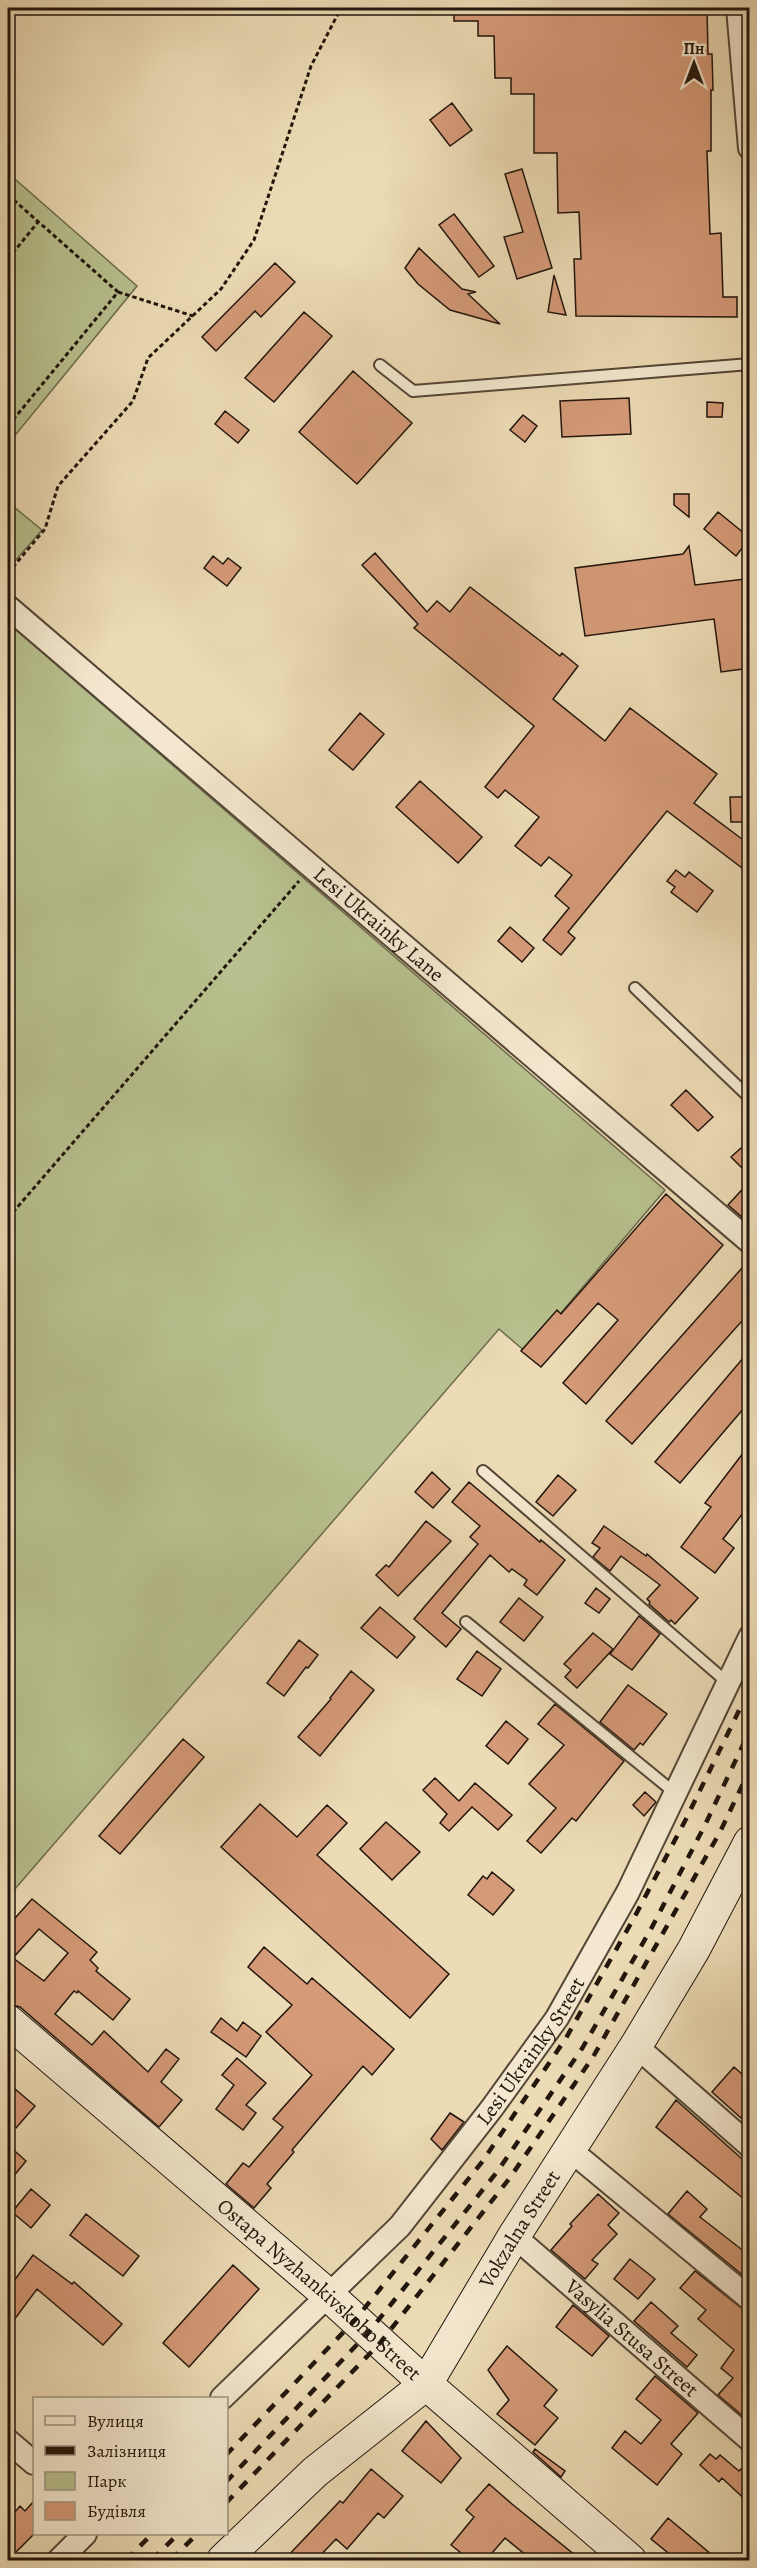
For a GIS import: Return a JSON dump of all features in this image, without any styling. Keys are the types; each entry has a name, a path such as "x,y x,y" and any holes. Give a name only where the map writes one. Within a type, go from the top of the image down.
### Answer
{"street":[{"path":"738,8 750,148"},
{"name":"Lesi Ukrainky Lane","path":"8,607 310,868 750,1242"},
{"name":"Lesi Ukrainky Street","path":"223,2397 327,2294 400,2226 492,2108 557,2018 628,1892 750,1637"},
{"name":"Vokzalna Street","path":"223,2560 315,2472 426,2384 514,2236 636,2046 694,1949 750,1842"},
{"name":"Ostapa Nyzhankivskoho Street","path":"8,2021 327,2294 426,2384 630,2560"},
{"path":"636,2046 750,2146"},
{"path":"569,2149 750,2298"},
{"name":"Vasylia Stusa Street","path":"514,2236 750,2440"},
{"path":"8,2441 33,2462"},
{"path":"58,2560 84,2535"}],"lane":[{"path":"380,365 413,391 750,364"},
{"path":"635,988 750,1098"},
{"path":"483,1471 728,1683"},
{"path":"466,1622 675,1793"}],"path":[{"path":"8,573 45,529 58,486 133,401 148,358 221,289 254,240 311,66 341,8"},
{"path":"8,195 118,292 193,315"},
{"path":"8,259 38,222"},
{"path":"8,426 118,292"},
{"path":"8,1218 310,868"}],"green space":[{"path":"8,173 137,286 8,444"},
{"path":"8,502 42,530 8,569"},
{"path":"8,623 665,1190 527,1353 499,1329 8,1897"}],"building":[{"path":"454,8 707,8 708,54 712,54 713,90 711,90 711,151 707,151 710,234 721,233 723,297 737,297 737,317 576,316 574,259 581,259 579,212 558,213 557,153 534,153 534,94 511,94 511,78 495,78 494,36 478,36 478,21 454,21"},
{"path":"452,103 472,130 450,146 430,120"},
{"path":"522,169 552,268 517,279 504,237 523,232 505,174"},
{"path":"454,214 494,266 479,277 439,225"},
{"path":"419,248 462,289 476,292 468,294 500,324 450,310 418,284 405,268"},
{"path":"275,263 295,282 261,317 255,311 216,351 202,337"},
{"path":"554,275 566,315 548,312"},
{"path":"304,312 332,336 274,402 245,378"},
{"path":"353,371 412,423 357,484 299,432"},
{"path":"629,398 631,434 562,437 560,401"},
{"path":"707,402 723,403 722,417 707,417"},
{"path":"225,411 249,430 238,443 215,424"},
{"path":"523,415 537,426 525,442 510,430"},
{"path":"674,494 689,494 689,517 674,505"},
{"path":"718,512 750,538 736,556 704,529"},
{"path":"689,546 695,585 745,579 750,609 750,668 721,672 714,619 585,636 575,568 683,554"},
{"path":"375,553 427,612 437,601 450,612 470,587 560,656 562,653 578,666 553,699 605,741 630,708 717,774 694,803 750,845 750,874 667,811 568,932 575,938 561,955 543,940 569,908 555,896 572,875 549,857 541,866 515,846 539,817 505,790 498,798 485,787 534,726 414,628 418,624 362,565"},
{"path":"213,556 223,564 228,558 241,568 227,586 204,568"},
{"path":"360,713 384,734 353,770 329,750"},
{"path":"420,781 482,837 458,863 396,807"},
{"path":"730,797 750,797 750,822 731,822"},
{"path":"676,870 685,877 689,872 713,891 697,912 671,892 675,887 667,881"},
{"path":"510,927 534,948 522,962 498,941"},
{"path":"686,1090 713,1117 698,1131 671,1105"},
{"path":"741,1148 750,1156 750,1176 731,1157"},
{"path":"750,1181 750,1224 728,1205"},
{"path":"666,1194 723,1245 586,1404 563,1383 618,1320 598,1303 541,1367 521,1351 557,1310 561,1314"},
{"path":"750,1259 750,1312 632,1444 606,1421"},
{"path":"750,1350 750,1401 680,1483 655,1462"},
{"path":"750,1444 750,1504 723,1539 734,1548 715,1573 681,1547 711,1507 705,1503"},
{"path":"432,1472 450,1489 433,1508 415,1492"},
{"path":"558,1475 576,1490 553,1516 536,1502"},
{"path":"469,1482 565,1560 537,1595 524,1585 527,1580 512,1569 509,1572 490,1555 442,1613 461,1629 446,1647 414,1619 478,1544 470,1537 480,1526 452,1502"},
{"path":"426,1521 451,1541 398,1596 376,1575 386,1565 389,1567"},
{"path":"604,1526 646,1556 647,1554 698,1598 675,1624 671,1620 669,1622 649,1604 647,1599 660,1585 621,1556 610,1571 593,1557 600,1548 592,1543"},
{"path":"596,1588 610,1599 599,1613 585,1603"},
{"path":"519,1598 543,1617 524,1641 500,1622"},
{"path":"380,1607 415,1637 397,1658 361,1628"},
{"path":"639,1616 660,1634 632,1670 610,1654"},
{"path":"593,1633 613,1649 577,1688 565,1677 571,1670 564,1664"},
{"path":"299,1640 318,1655 284,1696 267,1683"},
{"path":"477,1651 501,1669 482,1696 457,1679"},
{"path":"351,1671 374,1690 320,1756 298,1737 331,1699"},
{"path":"628,1685 667,1714 643,1745 640,1743 634,1750 600,1722"},
{"path":"555,1704 624,1761 576,1821 572,1818 541,1853 527,1841 556,1808 529,1784 564,1745 538,1724"},
{"path":"506,1721 528,1739 508,1764 486,1746"},
{"path":"183,1739 204,1757 120,1854 99,1836"},
{"path":"435,1778 459,1801 475,1783 512,1815 498,1830 472,1807 449,1831 440,1823 447,1814 423,1790"},
{"path":"645,1792 656,1802 644,1816 633,1805"},
{"path":"260,1804 297,1837 327,1805 347,1823 317,1855 449,1974 410,2018 221,1847"},
{"path":"386,1822 420,1852 392,1880 360,1849"},
{"path":"492,1872 514,1890 493,1915 468,1895 483,1876 487,1879"},
{"path":"32,1899 97,1952 90,1960 98,1968 96,1971 130,1999 113,2020 78,1991 77,1993 74,1991 55,2014 92,2045 104,2031 148,2072 166,2049 179,2059 161,2082 182,2100 159,2127 20,2007 8,2004 8,1926","holes":["39,1929 68,1953 44,1981 13,1958"]},
{"path":"264,1947 307,1984 312,1978 394,2049 372,2075 363,2066 292,2150 294,2152 267,2184 271,2188 254,2208 226,2184 243,2163 249,2167 283,2127 273,2119 312,2075 266,2032 292,2005 248,1967"},
{"path":"221,2018 237,2031 243,2022 261,2036 246,2057 211,2032"},
{"path":"237,2058 266,2083 246,2105 256,2113 243,2130 216,2109 234,2085 222,2075"},
{"path":"734,2067 750,2081 750,2108 741,2118 712,2092"},
{"path":"8,2083 35,2106 16,2128 8,2121"},
{"path":"676,2100 750,2166 750,2204 656,2127"},
{"path":"450,2113 464,2122 442,2150 431,2139"},
{"path":"8,2145 26,2161 8,2183"},
{"path":"31,2189 50,2205 31,2228 12,2212"},
{"path":"687,2191 707,2209 700,2217 750,2256 750,2271 745,2277 668,2214"},
{"path":"598,2194 619,2213 608,2225 617,2234 592,2260 598,2264 585,2279 551,2250 572,2226 570,2224"},
{"path":"86,2214 139,2256 123,2276 70,2235"},
{"path":"33,2255 72,2284 74,2282 122,2324 103,2345 37,2289 8,2328 8,2289"},
{"path":"630,2259 655,2279 638,2299 614,2279"},
{"path":"233,2265 259,2289 189,2367 163,2343"},
{"path":"695,2271 750,2315 750,2422 718,2395 733,2378 721,2368 734,2350 698,2319 706,2310 680,2288"},
{"path":"651,2302 678,2326 671,2333 697,2355 687,2367 634,2321"},
{"path":"573,2305 609,2336 592,2356 556,2327"},
{"path":"507,2346 557,2390 544,2406 558,2418 535,2445 497,2414 509,2400 488,2370"},
{"path":"655,2376 698,2413 671,2444 682,2454 657,2485 612,2448 625,2431 641,2444 661,2420 636,2399"},
{"path":"426,2421 461,2458 441,2483 402,2451"},
{"path":"535,2449 565,2471 561,2477 533,2452"},
{"path":"710,2454 716,2459 720,2455 739,2471 750,2460 750,2504 722,2478 719,2482 700,2465"},
{"path":"371,2469 403,2496 384,2518 378,2513 347,2549 336,2539 316,2560 284,2560 340,2501 343,2503"},
{"path":"489,2484 581,2560 532,2560 505,2538 486,2560 470,2560 451,2545 474,2517 466,2510"},
{"path":"33,2502 33,2535 8,2560 8,2520 20,2506 25,2511"},
{"path":"668,2518 718,2560 677,2560 651,2539"}],"railway":[{"path":"228,2453 355,2320 482,2162 566,2038 634,1918 686,1819 750,1688"},
{"path":"228,2480 368,2333 497,2172 583,2047 651,1929 705,1825 750,1730"},
{"path":"228,2501 380,2343 509,2179 593,2057 720,1832 750,1769"},
{"path":"126,2560 151,2535"},
{"path":"152,2560 177,2535"},
{"path":"171,2560 196,2535"}]}
